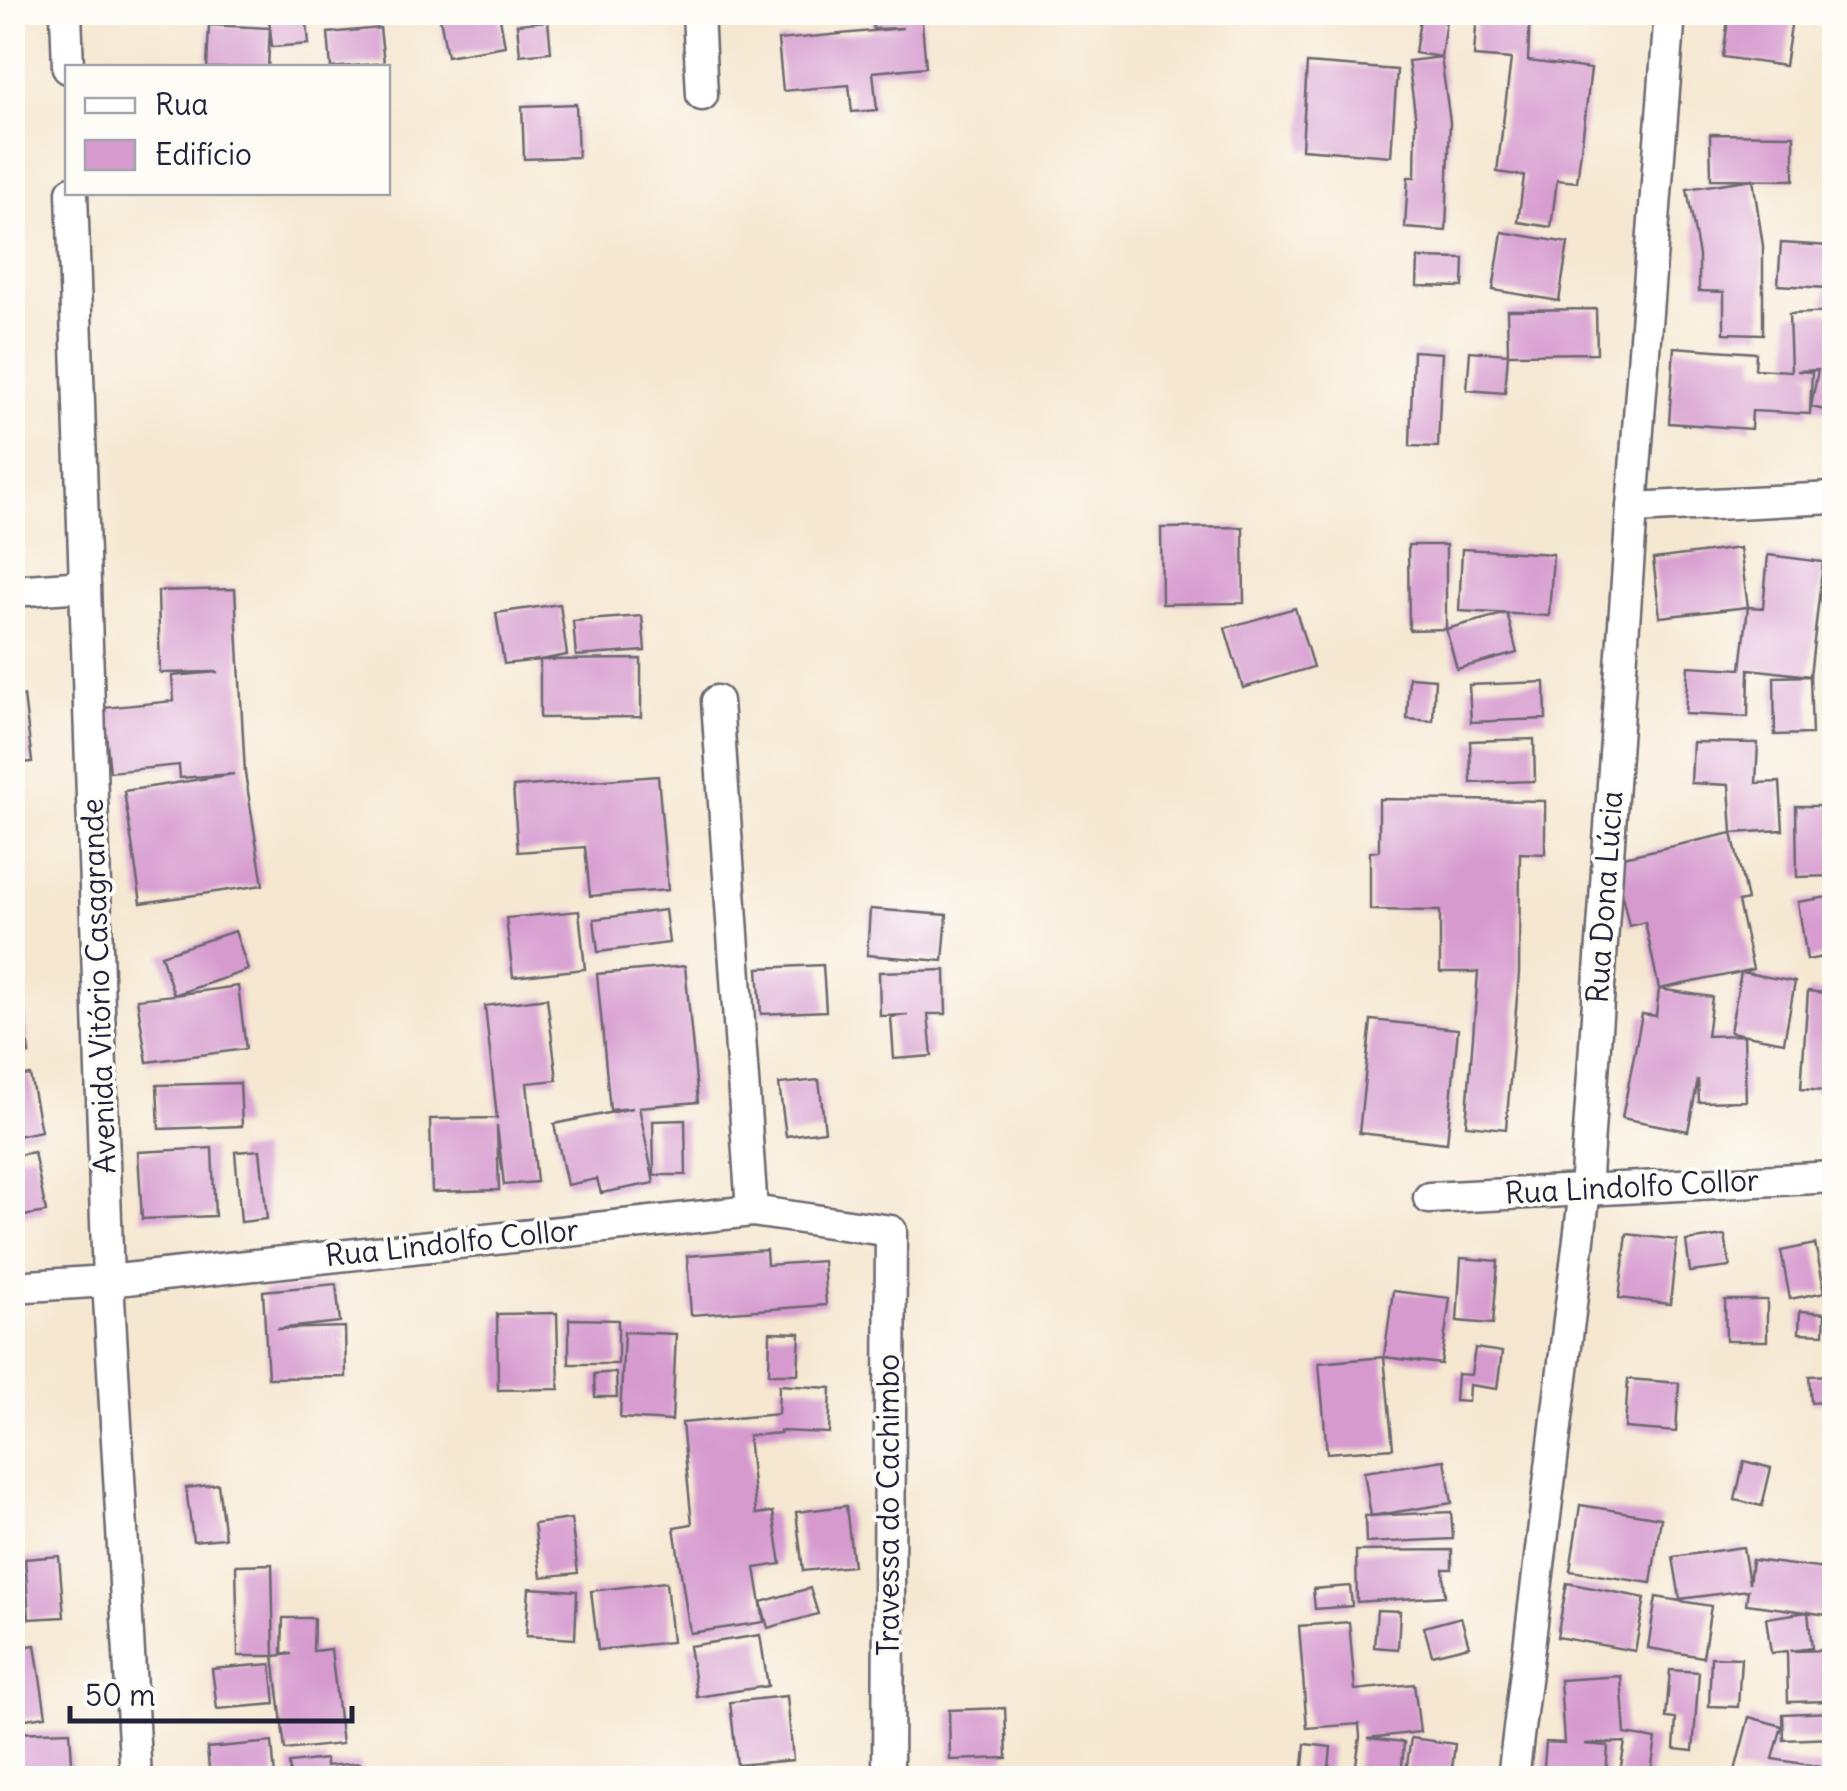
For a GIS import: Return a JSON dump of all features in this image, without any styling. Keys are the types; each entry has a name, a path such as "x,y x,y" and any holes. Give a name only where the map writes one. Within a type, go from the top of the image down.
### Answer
{"street":[{"path":"66,12 68,65"},
{"path":"698,12 702,95"},
{"name":"Rua Dona Lúcia","path":"1513,1778 1586,1190 1670,12"},
{"name":"Avenida Vitório Casagrande","path":"72,195 108,1280 136,1778"},
{"path":"1632,508 1834,498"},
{"path":"12,590 86,586"},
{"path":"717,701 752,1211"},
{"name":"Rua Lindolfo Collor","path":"1429,1198 1834,1177"},
{"name":"Rua Lindolfo Collor","path":"12,1288 752,1211 891,1232"},
{"name":"Travessa do Cachimbo","path":"888,1778 891,1232"}],"building":[{"path":"268,12 306,12 309,44 272,47"},
{"path":"439,12 499,12 505,46 447,56"},
{"path":"718,12 767,12 767,22 718,23"},
{"path":"872,12 921,12 926,67 873,72 877,110 852,112 849,85 783,91 778,40 903,28 873,29"},
{"path":"1421,12 1447,12 1441,57 1415,53"},
{"path":"1477,12 1530,12 1528,61 1591,69 1577,182 1557,180 1551,227 1518,222 1524,176 1497,172 1511,59 1474,56"},
{"path":"1729,12 1793,12 1785,66 1723,57"},
{"path":"548,21 551,52 520,55 517,24"},
{"path":"209,25 270,28 268,65 207,65"},
{"path":"380,28 384,63 331,65 328,33"},
{"path":"1441,57 1450,122 1446,231 1405,228 1408,177 1415,177 1416,121 1408,61"},
{"path":"1307,63 1397,70 1391,156 1302,149"},
{"path":"576,104 578,157 524,159 522,106"},
{"path":"1710,134 1794,135 1794,180 1711,179"},
{"path":"1753,179 1763,246 1763,334 1724,333 1724,292 1699,291 1699,256 1687,189"},
{"path":"1502,232 1568,243 1559,301 1493,290"},
{"path":"1781,243 1830,246 1827,288 1778,285"},
{"path":"1418,258 1464,259 1463,287 1417,286"},
{"path":"1834,259 1834,307 1823,304"},
{"path":"1596,309 1597,353 1508,354 1507,310"},
{"path":"1834,312 1834,412 1811,407 1818,370 1797,371 1812,372 1810,414 1752,411 1751,429 1669,423 1674,347 1756,353 1755,369 1791,371 1789,314"},
{"path":"1413,351 1442,353 1438,447 1410,446"},
{"path":"1470,351 1508,354 1505,393 1467,390"},
{"path":"1243,527 1244,603 1162,604 1161,528"},
{"path":"1408,545 1446,545 1446,629 1409,630"},
{"path":"1740,548 1748,607 1660,617 1653,559"},
{"path":"1462,549 1553,554 1549,616 1459,611"},
{"path":"1768,555 1823,562 1810,676 1749,669 1748,717 1685,714 1688,666 1741,669 1748,607 1763,608"},
{"path":"235,589 245,773 263,885 141,903 124,791 234,774 180,778 179,765 110,772 103,708 174,701 172,676 218,672 160,673 158,591"},
{"path":"560,604 567,655 504,664 496,613"},
{"path":"1295,608 1313,667 1243,688 1225,628"},
{"path":"1507,613 1517,653 1457,669 1446,629"},
{"path":"642,616 645,651 576,656 573,621"},
{"path":"641,659 641,717 540,718 540,660"},
{"path":"1810,676 1812,734 1775,735 1774,677"},
{"path":"1409,677 1435,679 1433,721 1407,719"},
{"path":"1545,682 1546,719 1471,722 1469,685"},
{"path":"24,696 32,762 12,764 12,697"},
{"path":"1534,739 1535,781 1471,783 1470,741"},
{"path":"1693,742 1758,743 1756,783 1780,782 1783,830 1732,833 1729,785 1691,783"},
{"path":"658,776 668,890 590,896 585,847 518,852 513,787"},
{"path":"1379,799 1545,801 1545,854 1520,853 1519,973 1506,1129 1466,1125 1478,972 1440,972 1440,911 1370,910 1370,852 1379,851"},
{"path":"1796,806 1834,806 1834,876 1797,877"},
{"path":"1732,833 1747,900 1738,902 1753,969 1659,989 1645,922 1629,926 1614,859"},
{"path":"1834,896 1834,955 1807,960 1798,902"},
{"path":"870,909 947,915 943,961 867,955"},
{"path":"665,910 669,943 598,952 594,919"},
{"path":"579,911 585,969 513,977 506,918"},
{"path":"235,931 248,970 174,995 161,955"},
{"path":"823,965 826,1011 761,1014 758,968"},
{"path":"685,966 698,1102 639,1107 654,1183 601,1193 597,1179 567,1185 554,1124 633,1108 610,1110 597,974"},
{"path":"945,970 946,1014 928,1014 932,1056 894,1059 891,1017 908,1015 880,1016 879,972"},
{"path":"1741,972 1795,982 1784,1042 1730,1032"},
{"path":"238,986 246,1049 147,1062 137,999"},
{"path":"1659,989 1712,997 1707,1036 1744,1035 1746,1101 1699,1102 1698,1079 1688,1131 1622,1118 1642,1014 1656,1016"},
{"path":"1808,991 1834,994 1834,1092 1801,1089"},
{"path":"22,993 29,1054 12,1056 12,994"},
{"path":"547,998 557,1080 527,1083 537,1182 504,1185 497,1126 499,1190 432,1192 430,1119 497,1118 485,1006"},
{"path":"1371,1020 1458,1029 1447,1143 1359,1133"},
{"path":"30,1075 41,1131 12,1137 12,1078"},
{"path":"819,1080 825,1131 786,1136 779,1084"},
{"path":"240,1083 242,1126 159,1129 157,1085"},
{"path":"685,1120 686,1175 654,1175 653,1121"},
{"path":"212,1148 215,1216 142,1219 138,1152"},
{"path":"260,1150 267,1219 241,1222 235,1152"},
{"path":"34,1152 46,1212 12,1218 12,1156"},
{"path":"1627,1234 1677,1240 1670,1304 1619,1298"},
{"path":"1725,1236 1730,1267 1690,1272 1686,1241"},
{"path":"1815,1244 1825,1292 1790,1299 1781,1251"},
{"path":"766,1250 767,1265 823,1261 826,1305 691,1315 687,1256"},
{"path":"1461,1258 1498,1261 1493,1324 1457,1321"},
{"path":"336,1284 340,1322 277,1329 345,1327 346,1377 268,1378 263,1291"},
{"path":"1393,1291 1450,1298 1441,1364 1384,1357"},
{"path":"1725,1300 1767,1300 1767,1341 1726,1341"},
{"path":"1800,1311 1825,1313 1824,1334 1799,1333"},
{"path":"557,1313 559,1389 498,1390 497,1314"},
{"path":"569,1319 618,1320 618,1364 569,1364"},
{"path":"624,1332 676,1334 672,1421 620,1418"},
{"path":"770,1332 800,1333 798,1374 769,1374"},
{"path":"1475,1348 1502,1352 1497,1389 1469,1385 1468,1402 1455,1401 1457,1374 1471,1375"},
{"path":"1384,1357 1393,1448 1327,1453 1319,1363"},
{"path":"616,1372 617,1397 595,1397 594,1374"},
{"path":"1834,1375 1834,1401 1811,1403 1809,1376"},
{"path":"1628,1379 1679,1383 1676,1432 1625,1428"},
{"path":"779,1385 831,1388 829,1433 780,1431 748,1436 756,1514 773,1512 781,1564 755,1568 764,1622 690,1633 674,1527 692,1524 682,1423 778,1414"},
{"path":"1445,1460 1452,1503 1371,1516 1364,1472"},
{"path":"1744,1461 1771,1468 1762,1506 1735,1500"},
{"path":"218,1484 225,1538 193,1541 186,1488"},
{"path":"1580,1505 1661,1518 1651,1583 1570,1571"},
{"path":"846,1506 853,1566 803,1571 796,1512"},
{"path":"1451,1512 1453,1539 1366,1543 1365,1516"},
{"path":"571,1519 578,1573 541,1577 534,1524"},
{"path":"1743,1547 1749,1583 1752,1560 1834,1570 1828,1615 1746,1604 1748,1590 1680,1599 1673,1557"},
{"path":"1452,1550 1452,1569 1443,1569 1445,1596 1357,1602 1356,1551"},
{"path":"59,1556 64,1617 29,1619 25,1559"},
{"path":"272,1564 274,1656 238,1656 236,1565"},
{"path":"666,1582 672,1642 598,1650 591,1591"},
{"path":"1567,1583 1645,1598 1635,1651 1557,1637"},
{"path":"1350,1586 1352,1606 1315,1609 1313,1589"},
{"path":"529,1588 577,1591 575,1639 526,1636"},
{"path":"810,1588 818,1614 768,1628 761,1602"},
{"path":"1656,1597 1711,1606 1703,1657 1648,1648"},
{"path":"1377,1610 1400,1611 1398,1649 1374,1647"},
{"path":"1808,1612 1812,1648 1790,1651 1834,1650 1834,1701 1788,1702 1787,1651 1771,1653 1766,1618"},
{"path":"1461,1617 1469,1646 1432,1655 1424,1627"},
{"path":"283,1618 314,1618 313,1651 331,1649 342,1744 285,1750 274,1656 292,1654 282,1653"},
{"path":"1349,1622 1355,1690 1414,1684 1420,1732 1368,1738 1404,1742 1401,1778 1354,1778 1359,1724 1307,1728 1299,1626"},
{"path":"760,1635 768,1686 697,1697 689,1646"},
{"path":"35,1645 46,1716 12,1721 12,1649"},
{"path":"1711,1657 1741,1658 1738,1707 1709,1706"},
{"path":"271,1664 275,1704 217,1709 212,1669"},
{"path":"1670,1670 1699,1672 1693,1751 1674,1749 1676,1719 1666,1718"},
{"path":"1621,1676 1625,1734 1656,1739 1650,1778 1619,1778 1625,1742 1584,1744 1608,1746 1606,1778 1543,1778 1546,1742 1564,1743 1560,1680"},
{"path":"787,1696 793,1760 737,1765 730,1702"},
{"path":"1005,1708 1007,1758 950,1760 949,1710"},
{"path":"1832,1712 1834,1738 1784,1740 1783,1714"},
{"path":"1749,1717 1782,1726 1773,1759 1827,1768 1825,1778 1765,1778 1735,1771"},
{"path":"70,1731 73,1778 12,1778 12,1733"},
{"path":"1411,1738 1455,1744 1451,1778 1405,1778"},
{"path":"272,1742 275,1778 210,1778 207,1748"},
{"path":"1305,1744 1331,1747 1328,1778 1302,1778"},
{"path":"326,1759 326,1766 360,1763 361,1778 290,1778 289,1763"}]}
